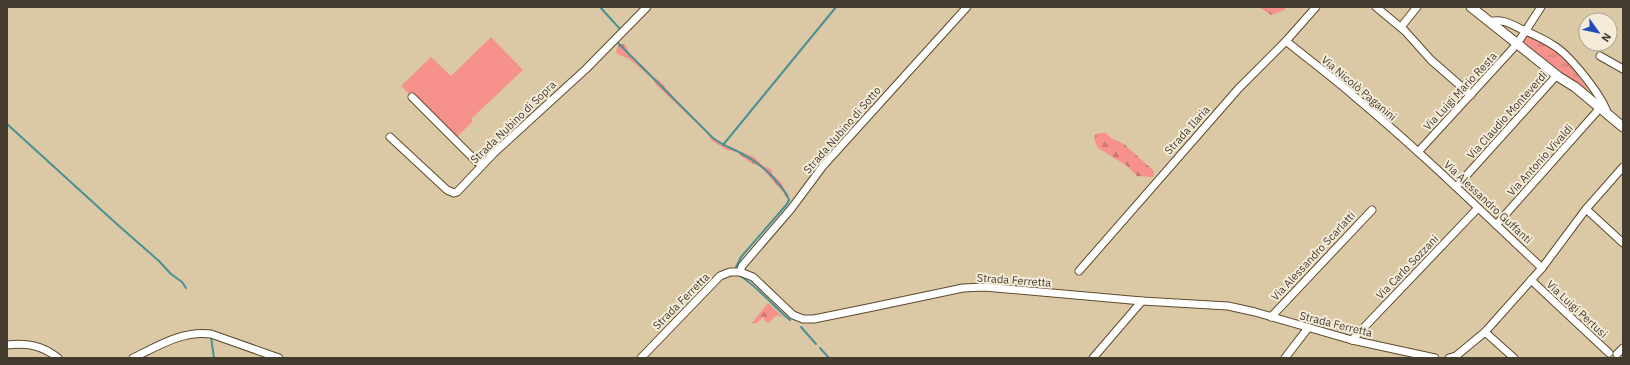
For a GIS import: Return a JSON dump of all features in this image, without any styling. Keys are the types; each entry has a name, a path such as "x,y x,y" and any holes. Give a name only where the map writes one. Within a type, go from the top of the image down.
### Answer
{"street":[{"name":"Strada Nubino di Sopra","path":"390,137 447,190 454,193 460,190 483,164 591,64 647,7"},
{"name":"Strada Nubino di Sotto","path":"740,272 742,266 791,209 823,166 966,7"},
{"name":"Strada Ilaria","path":"1078,271 1239,88 1286,41 1316,7"},
{"path":"1376,7 1401,28 1431,60 1471,95"},
{"path":"1401,28 1417,7"},
{"path":"1471,7 1558,76 1570,83 1623,127"},
{"name":"Via Luigi Mario Resta","path":"1418,152 1518,44 1541,7"},
{"path":"1489,22 1499,20 1527,31 1552,45 1566,56 1599,97 1606,106 1608,115"},
{"name":"Via Nicolò Paganini","path":"1286,41 1355,96 1418,152"},
{"path":"1600,56 1623,69"},
{"name":"Via Claudio Monteverdi","path":"1456,187 1558,76"},
{"path":"412,97 478,162 483,164"},
{"name":"Via Antonio Vivaldi","path":"1496,226 1600,108"},
{"name":"Via Alessandro Guffanti","path":"1418,152 1542,268"},
{"path":"1449,358 1456,356 1485,332 1542,268 1586,209 1623,167"},
{"name":"Via Carlo Sozzani","path":"1352,340 1478,209"},
{"path":"1586,209 1623,243"},
{"name":"Via Alessandro Scarlatti","path":"1271,317 1372,210"},
{"name":"Strada Ferretta","path":"641,358 720,276 730,272 740,272 753,277 792,315 804,319 814,319 962,288 984,287 1142,301 1228,306 1255,312 1352,340 1435,358"},
{"name":"Via Luigi Pertusi","path":"1531,280 1613,353 1623,348"},
{"path":"1093,358 1142,301"},
{"path":"1285,358 1308,328"},
{"path":"1485,332 1514,358"},
{"path":"133,358 176,337 202,333 211,334 278,358"},
{"path":"7,345 33,345 45,349 58,358"},
{"path":"1460,358 1467,347"}],"green space":[{"path":"1259,7 1285,7 1285,10 1271,15"},
{"path":"1526,36 1536,39 1555,50 1579,77 1590,95 1523,43"},
{"path":"491,37 523,70 471,119 473,121 456,138 401,86 431,57 451,76"},
{"path":"619,44 625,44 632,59 643,66 652,76 660,81 683,108 713,137 728,147 754,157 763,166 771,169 773,175 781,182 789,198 786,197 761,167 749,162 737,152 727,150 712,141 707,133 656,85 653,79 629,59 617,54 616,51"},
{"path":"1098,133 1106,133 1111,138 1124,144 1154,171 1153,177 1137,176 1127,166 1098,148 1094,139 1095,135"},
{"path":"768,303 784,318 777,315 768,323 764,320 764,316 757,323 752,323"}],"waterway":[{"path":"600,7 620,29"},
{"path":"723,145 836,7"},
{"path":"618,40 617,42 713,138 764,168 787,195 789,200 787,204 741,257 736,267"},
{"path":"7,124 159,261 171,274 182,282 186,288"},
{"path":"739,275 790,320"},
{"path":"801,327 816,344"},
{"path":"211,337 214,358"},
{"path":"820,348 829,358"}]}
